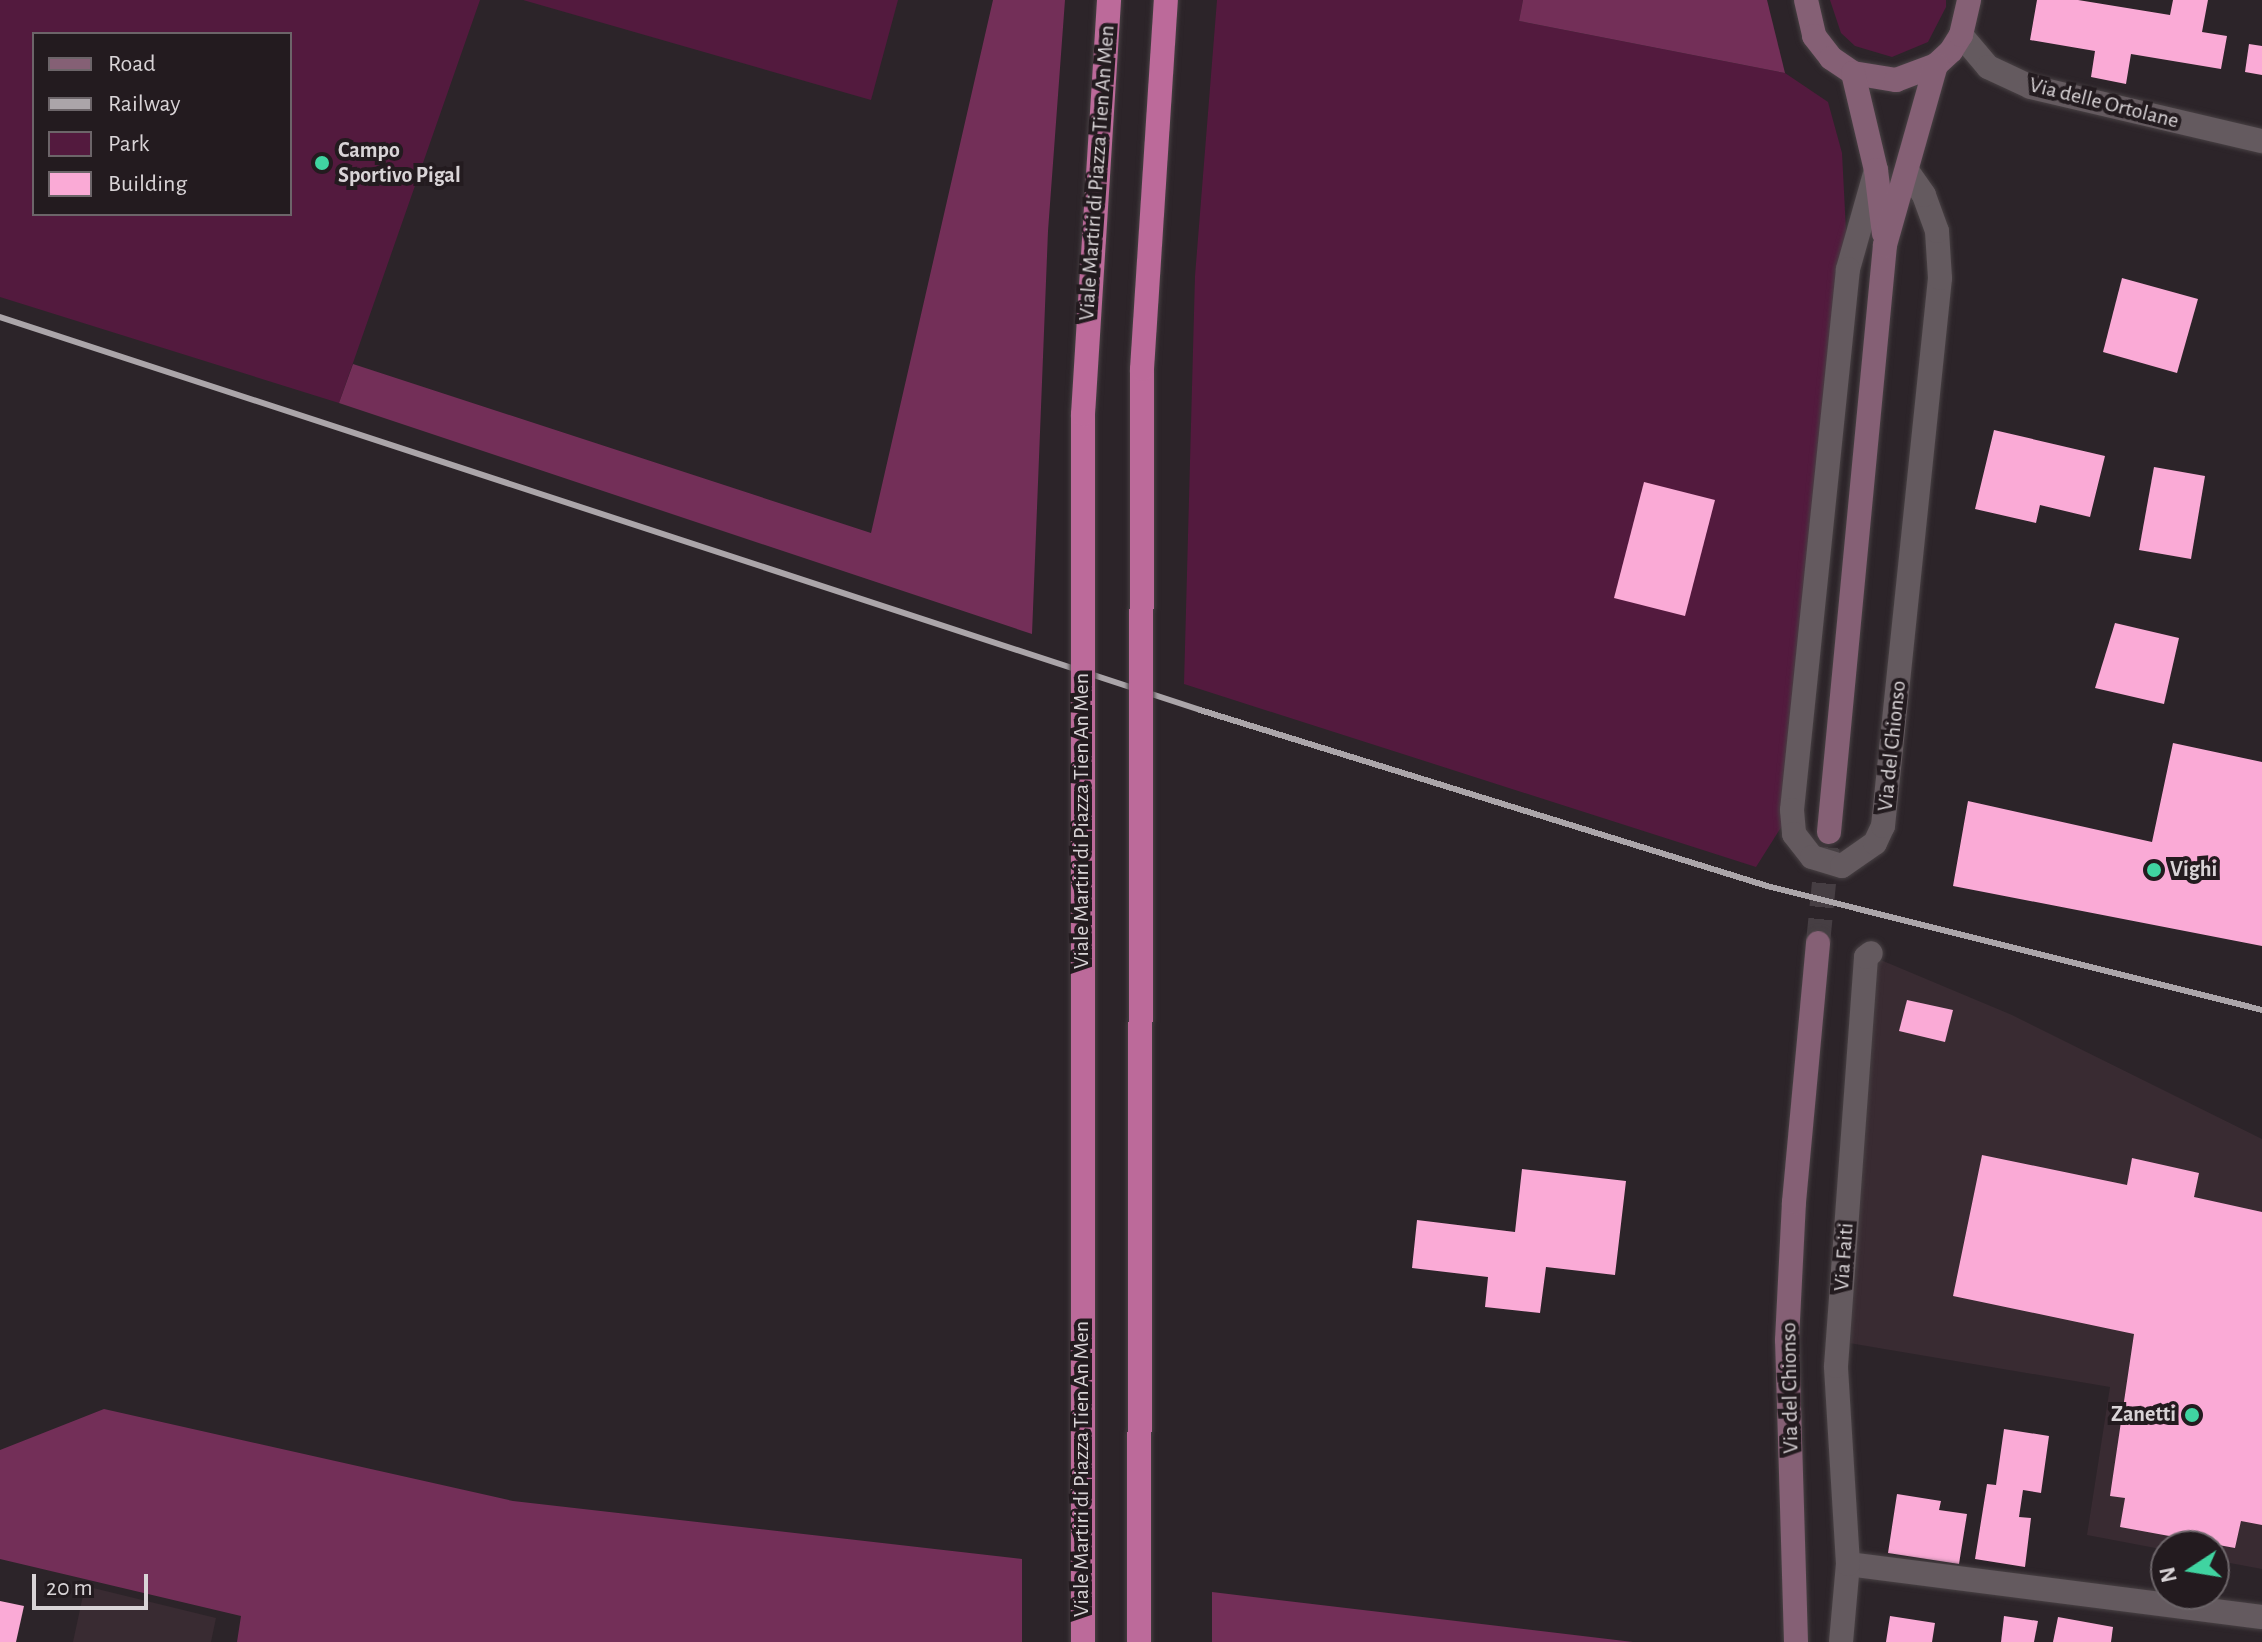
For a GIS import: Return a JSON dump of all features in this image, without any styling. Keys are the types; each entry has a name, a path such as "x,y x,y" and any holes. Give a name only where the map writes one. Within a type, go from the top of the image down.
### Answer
{"highway":[{"name":"Viale Martiri di Piazza Tien An Men","path":"1083,1642 1083,414 1109,0"},
{"path":"1139,1642 1141,385 1166,0"}],"main road":[{"name":"Via del Chionso","path":"1829,832 1885,245 1936,65 1961,35 1969,0"},
{"path":"1803,3 1814,36 1831,58 1853,73"},
{"name":"Via del Chionso","path":"1885,245 1876,170 1853,73 1896,80 1936,65"},
{"name":"Via del Chionso","path":"1796,1642 1787,1340 1794,1202 1818,943"}],"street":[{"name":"Via delle Ortolane","path":"1961,35 1988,67 2031,87 2262,141"},
{"name":"Via del Chionso","path":"1876,170 1848,269 1792,810 1802,846 1824,865 1842,866 1860,858 1883,826 1940,278 1937,231 1924,195 1907,171"},
{"name":"Via Faiti","path":"1841,1642 1848,1564 1836,1366 1866,957 1871,953"},
{"path":"1848,1564 2262,1617"}],"shaded area":[{"path":"993,0 1065,0 1048,231 1032,634 339,403 353,364 871,533"},
{"path":"1523,0 1767,0 1785,73 1519,21"},
{"path":"1876,958 2012,1015 2262,1139 2262,1569 2230,1563 2230,1530 2150,1530 2150,1547 2087,1535 2110,1387 1849,1343"},
{"path":"104,1409 513,1501 1022,1559 1022,1642 237,1642 241,1616 0,1559 0,1450"},
{"path":"85,1586 216,1618 211,1642 73,1642"},
{"path":"1212,1592 1633,1642 1212,1642"}],"green space":[{"name":"Campo Sportivo Pigal","path":"0,0 480,0 339,403 0,297"},
{"path":"523,0 898,0 871,100"},
{"path":"1217,0 1523,0 1519,21 1785,73 1828,102 1842,153 1848,269 1792,810 1756,867 1184,684 1195,276"},
{"path":"1830,0 1946,0 1946,7 1928,42 1892,57 1855,46 1841,33"}],"building":[{"path":"2037,0 2078,0 2170,15 2173,0 2208,0 2202,32 2227,36 2221,69 2131,54 2126,84 2091,77 2095,51 2030,40"},
{"path":"2249,44 2262,46 2262,75 2245,72"},
{"path":"2122,278 2198,299 2177,373 2103,352"},
{"path":"1994,430 2105,456 2090,517 2040,505 2036,523 1975,509"},
{"path":"2154,467 2205,476 2191,559 2139,550"},
{"path":"1644,482 1715,500 1685,616 1614,598"},
{"path":"2115,623 2179,638 2164,704 2095,688"},
{"name":"Vighi","path":"2173,743 2262,762 2262,946 1953,886 1968,801 2152,842"},
{"path":"1907,1000 1953,1010 1945,1042 1899,1031"},
{"name":"Zanetti","path":"1982,1155 2127,1185 2132,1158 2199,1173 2194,1197 2262,1212 2262,1525 2241,1521 2235,1548 2230,1547 2230,1530 2150,1530 2150,1532 2120,1527 2125,1498 2110,1496 2134,1334 1953,1296"},
{"path":"1522,1169 1626,1181 1615,1275 1546,1267 1540,1313 1485,1307 1488,1277 1412,1268 1417,1220 1515,1232"},
{"path":"2004,1429 2049,1436 2041,1493 2023,1490 2019,1517 2031,1518 2025,1567 1975,1559 1987,1484 1996,1485"},
{"path":"1897,1494 1941,1501 1939,1510 1967,1514 1959,1564 1888,1553"},
{"path":"0,1601 24,1606 16,1642 0,1642"},
{"path":"1890,1616 1935,1623 1932,1642 1886,1642"},
{"path":"2004,1616 2038,1621 2034,1642 2001,1642"},
{"path":"2058,1617 2113,1627 2111,1642 2053,1642"}],"tunnel":[{"path":"1818,943 1829,832"}],"railway":[{"path":"0,317 1200,710 1767,886 2262,1010"}],"place":[{"name":"Campo Sportivo Pigal","path":"322,163"},
{"name":"Vighi","path":"2154,870"},
{"name":"Zanetti","path":"2192,1415"}]}
